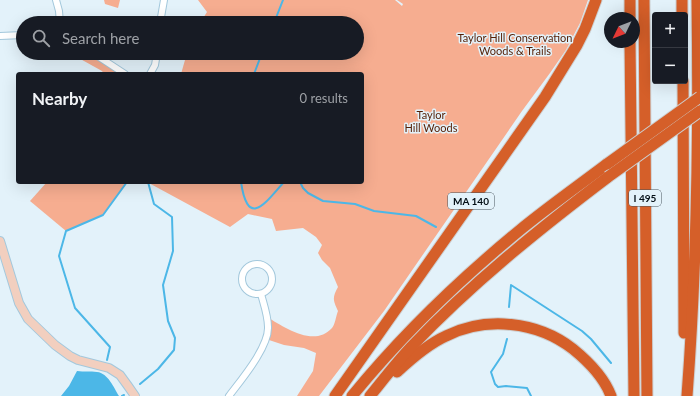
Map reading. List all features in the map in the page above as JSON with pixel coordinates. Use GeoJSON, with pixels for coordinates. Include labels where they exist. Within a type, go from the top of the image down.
{"type":"FeatureCollection","features":[{"type":"Feature","properties":{"kind":"highway","name":"MA 140"},"geometry":{"type":"LineString","coordinates":[[335,396],[549,90],[586,29],[596,0]]}},
{"type":"Feature","properties":{"kind":"highway"},"geometry":{"type":"LineString","coordinates":[[630,0],[630,12]]}},
{"type":"Feature","properties":{"kind":"highway","name":"I 495"},"geometry":{"type":"LineString","coordinates":[[644,0],[647,396]]}},
{"type":"Feature","properties":{"kind":"highway"},"geometry":{"type":"LineString","coordinates":[[682,0],[682,12]]}},
{"type":"Feature","properties":{"kind":"highway"},"geometry":{"type":"LineString","coordinates":[[686,396],[691,346],[698,143],[697,0]]}},
{"type":"Feature","properties":{"kind":"highway"},"geometry":{"type":"LineString","coordinates":[[630,48],[634,396]]}},
{"type":"Feature","properties":{"kind":"highway"},"geometry":{"type":"LineString","coordinates":[[683,84],[686,396]]}},
{"type":"Feature","properties":{"kind":"highway"},"geometry":{"type":"LineString","coordinates":[[352,396],[387,356],[458,284],[521,230],[607,164],[700,97]]}},
{"type":"Feature","properties":{"kind":"highway"},"geometry":{"type":"LineString","coordinates":[[371,396],[410,348],[458,300],[540,229],[700,111]]}},
{"type":"Feature","properties":{"kind":"highway"},"geometry":{"type":"LineString","coordinates":[[371,396],[429,345],[446,336],[470,327],[492,324],[515,324],[554,336],[585,359],[600,376],[611,396]]}},
{"type":"Feature","properties":{"kind":"street"},"geometry":{"type":"LineString","coordinates":[[56,0],[59,16]]}},
{"type":"Feature","properties":{"kind":"street"},"geometry":{"type":"LineString","coordinates":[[161,16],[164,0]]}},
{"type":"Feature","properties":{"kind":"street"},"geometry":{"type":"LineString","coordinates":[[0,36],[16,35]]}},
{"type":"Feature","properties":{"kind":"street"},"geometry":{"type":"LineString","coordinates":[[104,60],[122,72]]}},
{"type":"Feature","properties":{"kind":"street"},"geometry":{"type":"LineString","coordinates":[[151,72],[156,60]]}},
{"type":"Feature","properties":{"kind":"street"},"geometry":{"type":"LineString","coordinates":[[0,241],[19,303],[28,319],[70,356],[78,360],[108,368],[120,375],[134,396]]}},
{"type":"Feature","properties":{"kind":"street"},"geometry":{"type":"LineString","coordinates":[[251,265],[264,265],[272,274],[273,280],[271,286],[262,294],[252,293],[247,290],[244,285],[242,279],[243,273],[246,268],[251,265]]}},
{"type":"Feature","properties":{"kind":"street"},"geometry":{"type":"LineString","coordinates":[[230,396],[258,354],[266,339],[269,328],[262,294]]}},
{"type":"Feature","properties":{"kind":"green space"},"geometry":{"type":"Polygon","coordinates":[[[104,0],[120,0],[118,8],[105,4],[104,0]]]}},
{"type":"Feature","properties":{"kind":"green space","name":"Taylor Hill Woods"},"geometry":{"type":"Polygon","coordinates":[[[198,0],[395,0],[402,6],[403,4],[397,0],[588,0],[580,23],[566,50],[522,111],[384,311],[319,396],[297,396],[313,371],[316,353],[304,348],[284,345],[266,339],[267,317],[290,330],[308,336],[325,334],[333,327],[335,323],[338,311],[334,299],[338,287],[330,268],[322,260],[318,253],[322,245],[316,237],[303,228],[276,231],[272,219],[248,214],[230,227],[151,184],[364,184],[364,72],[182,72],[185,60],[364,60],[364,16],[204,16],[207,12],[198,0]]]}},
{"type":"Feature","properties":{"kind":"green space"},"geometry":{"type":"Polygon","coordinates":[[[82,60],[107,60],[127,72],[103,72],[82,60]]]}},
{"type":"Feature","properties":{"kind":"green space"},"geometry":{"type":"Polygon","coordinates":[[[45,184],[126,184],[103,215],[66,231],[30,201],[45,184]]]}},
{"type":"Feature","properties":{"kind":"water"},"geometry":{"type":"Polygon","coordinates":[[[77,371],[101,373],[110,381],[119,396],[61,396],[69,386],[77,371]]]}},
{"type":"Feature","properties":{"kind":"waterway"},"geometry":{"type":"LineString","coordinates":[[277,16],[283,0]]}},
{"type":"Feature","properties":{"kind":"waterway"},"geometry":{"type":"LineString","coordinates":[[255,72],[259,60]]}},
{"type":"Feature","properties":{"kind":"waterway"},"geometry":{"type":"LineString","coordinates":[[107,360],[110,347],[75,308],[59,256],[66,231],[103,215],[126,184]]}},
{"type":"Feature","properties":{"kind":"waterway"},"geometry":{"type":"LineString","coordinates":[[140,384],[158,369],[174,350],[175,338],[168,321],[163,285],[173,251],[172,217],[154,204],[149,184]]}},
{"type":"Feature","properties":{"kind":"waterway"},"geometry":{"type":"LineString","coordinates":[[241,184],[244,197],[248,205],[253,208],[258,208],[271,197],[282,184]]}},
{"type":"Feature","properties":{"kind":"waterway"},"geometry":{"type":"LineString","coordinates":[[301,184],[308,193],[323,201],[355,204],[374,211],[416,216],[436,227]]}},
{"type":"Feature","properties":{"kind":"waterway"},"geometry":{"type":"LineString","coordinates":[[509,307],[511,285],[582,331],[591,339],[611,363]]}},
{"type":"Feature","properties":{"kind":"waterway"},"geometry":{"type":"LineString","coordinates":[[507,339],[503,354],[491,372],[495,384],[498,387],[506,386],[527,388],[531,396]]}},
{"type":"Feature","properties":{"kind":"park label","name":"Taylor Hill Conservation Woods & Trails"},"geometry":{"type":"Point","coordinates":[515,44]}}]}
